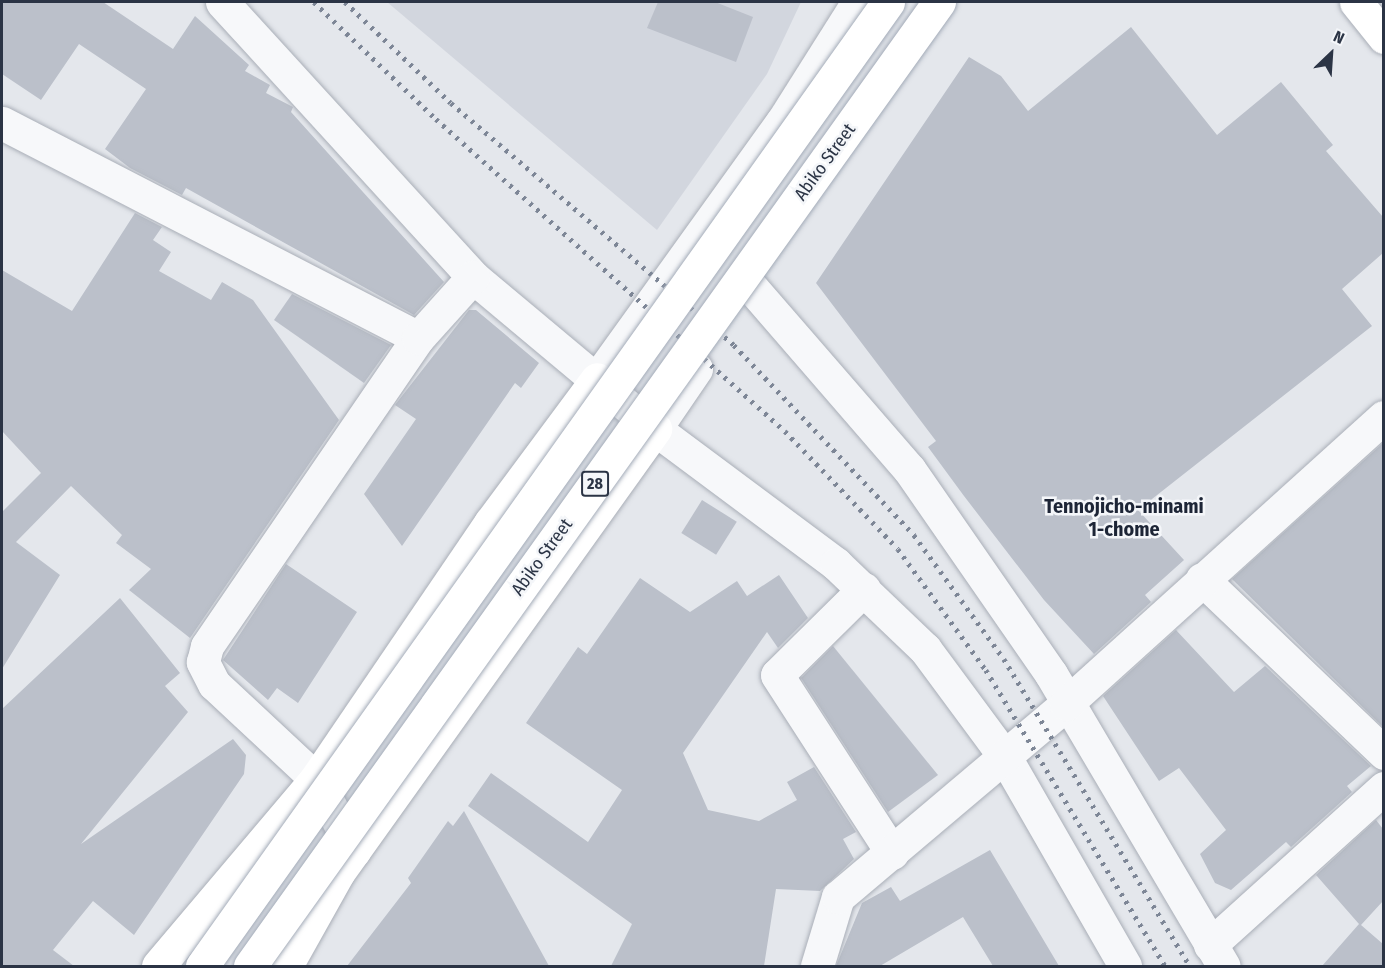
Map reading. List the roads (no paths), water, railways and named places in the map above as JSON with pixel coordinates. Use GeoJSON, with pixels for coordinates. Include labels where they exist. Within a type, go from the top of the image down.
{"type":"FeatureCollection","features":[{"type":"Feature","properties":{"kind":"main road","name":"28"},"geometry":{"type":"LineString","coordinates":[[202,966],[888,2]]}},
{"type":"Feature","properties":{"kind":"main road","name":"Abiko Street"},"geometry":{"type":"LineString","coordinates":[[250,966],[939,2]]}},
{"type":"Feature","properties":{"kind":"main road"},"geometry":{"type":"LineString","coordinates":[[1356,2],[1383,37]]}},
{"type":"Feature","properties":{"kind":"main road"},"geometry":{"type":"LineString","coordinates":[[158,966],[316,779],[490,523],[597,379]]}},
{"type":"Feature","properties":{"kind":"main road"},"geometry":{"type":"LineString","coordinates":[[286,966],[354,851],[655,429]]}},
{"type":"Feature","properties":{"kind":"street"},"geometry":{"type":"LineString","coordinates":[[222,2],[473,277],[655,429],[864,589],[926,649],[1005,757],[1125,966]]}},
{"type":"Feature","properties":{"kind":"street"},"geometry":{"type":"LineString","coordinates":[[655,429],[944,2]]}},
{"type":"Feature","properties":{"kind":"street"},"geometry":{"type":"LineString","coordinates":[[597,379],[856,8]]}},
{"type":"Feature","properties":{"kind":"street"},"geometry":{"type":"LineString","coordinates":[[3,126],[418,338]]}},
{"type":"Feature","properties":{"kind":"street"},"geometry":{"type":"LineString","coordinates":[[354,851],[316,779],[214,684],[203,662],[207,646],[418,338],[473,277]]}},
{"type":"Feature","properties":{"kind":"street"},"geometry":{"type":"LineString","coordinates":[[752,288],[909,469],[1066,704],[1217,956],[1383,788]]}},
{"type":"Feature","properties":{"kind":"street"},"geometry":{"type":"LineString","coordinates":[[817,966],[838,897],[1066,704],[1383,417]]}},
{"type":"Feature","properties":{"kind":"street"},"geometry":{"type":"LineString","coordinates":[[1202,579],[1383,753]]}},
{"type":"Feature","properties":{"kind":"street"},"geometry":{"type":"LineString","coordinates":[[864,589],[777,675],[891,853]]}},
{"type":"Feature","properties":{"kind":"railway"},"geometry":{"type":"LineString","coordinates":[[314,2],[436,119],[785,431],[898,549],[986,670],[1165,966]]}},
{"type":"Feature","properties":{"kind":"railway"},"geometry":{"type":"LineString","coordinates":[[345,2],[451,103],[734,345],[914,535],[1004,659],[1190,966]]}},
{"type":"Feature","properties":{"kind":"district","name":"Tennojicho-minami 1-chome"},"geometry":{"type":"Point","coordinates":[1124,518]}}]}
